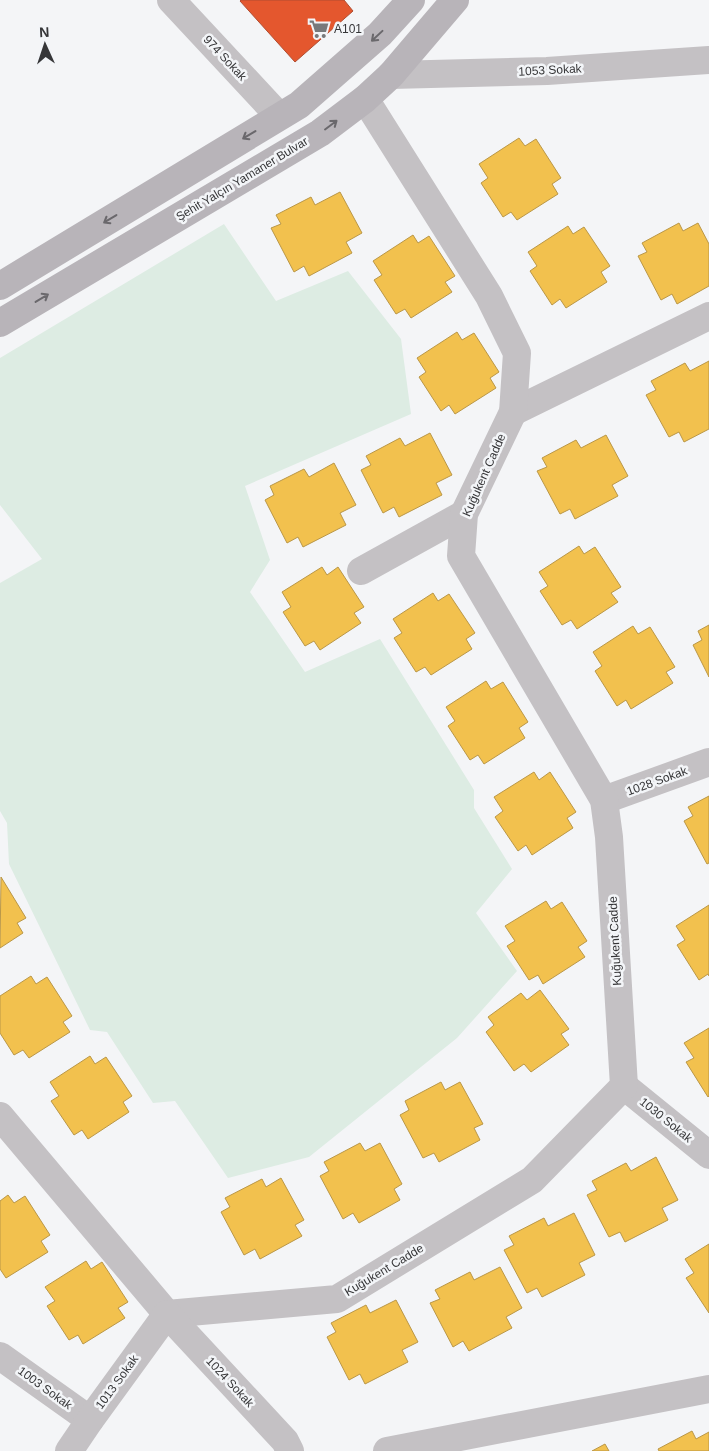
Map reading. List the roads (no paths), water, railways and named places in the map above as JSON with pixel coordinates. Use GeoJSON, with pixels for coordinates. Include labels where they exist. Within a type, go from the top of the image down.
{"type":"FeatureCollection","features":[{"type":"Feature","properties":{"kind":"highway"},"geometry":{"type":"LineString","coordinates":[[0,286],[299,105],[380,34],[410,0]]}},
{"type":"Feature","properties":{"kind":"highway","name":"Şehit Yalçın Yamaner Bulvar"},"geometry":{"type":"LineString","coordinates":[[0,323],[320,133],[365,99],[391,75],[455,0]]}},
{"type":"Feature","properties":{"kind":"street","name":"974 Sokak"},"geometry":{"type":"LineString","coordinates":[[172,0],[279,116]]}},
{"type":"Feature","properties":{"kind":"street","name":"1053 Sokak"},"geometry":{"type":"LineString","coordinates":[[391,75],[547,70],[709,60]]}},
{"type":"Feature","properties":{"kind":"street","name":"Kuğukent Cadde"},"geometry":{"type":"LineString","coordinates":[[167,1314],[336,1299],[532,1180],[624,1086],[609,837],[604,800],[461,556],[464,514],[513,412],[517,353],[489,296],[365,99]]}},
{"type":"Feature","properties":{"kind":"street"},"geometry":{"type":"LineString","coordinates":[[513,412],[709,316]]}},
{"type":"Feature","properties":{"kind":"street"},"geometry":{"type":"LineString","coordinates":[[361,571],[464,514]]}},
{"type":"Feature","properties":{"kind":"street","name":"1028 Sokak"},"geometry":{"type":"LineString","coordinates":[[604,800],[709,762]]}},
{"type":"Feature","properties":{"kind":"street","name":"1030 Sokak"},"geometry":{"type":"LineString","coordinates":[[624,1086],[709,1155]]}},
{"type":"Feature","properties":{"kind":"street"},"geometry":{"type":"LineString","coordinates":[[0,1116],[167,1314]]}},
{"type":"Feature","properties":{"kind":"street","name":"1013 Sokak"},"geometry":{"type":"LineString","coordinates":[[69,1451],[167,1314]]}},
{"type":"Feature","properties":{"kind":"street","name":"1024 Sokak"},"geometry":{"type":"LineString","coordinates":[[167,1314],[285,1442],[290,1451]]}},
{"type":"Feature","properties":{"kind":"street","name":"1003 Sokak"},"geometry":{"type":"LineString","coordinates":[[0,1356],[90,1420]]}},
{"type":"Feature","properties":{"kind":"street"},"geometry":{"type":"LineString","coordinates":[[387,1451],[709,1389]]}},
{"type":"Feature","properties":{"kind":"place","name":"A101"},"geometry":{"type":"Point","coordinates":[319,29]}}]}
